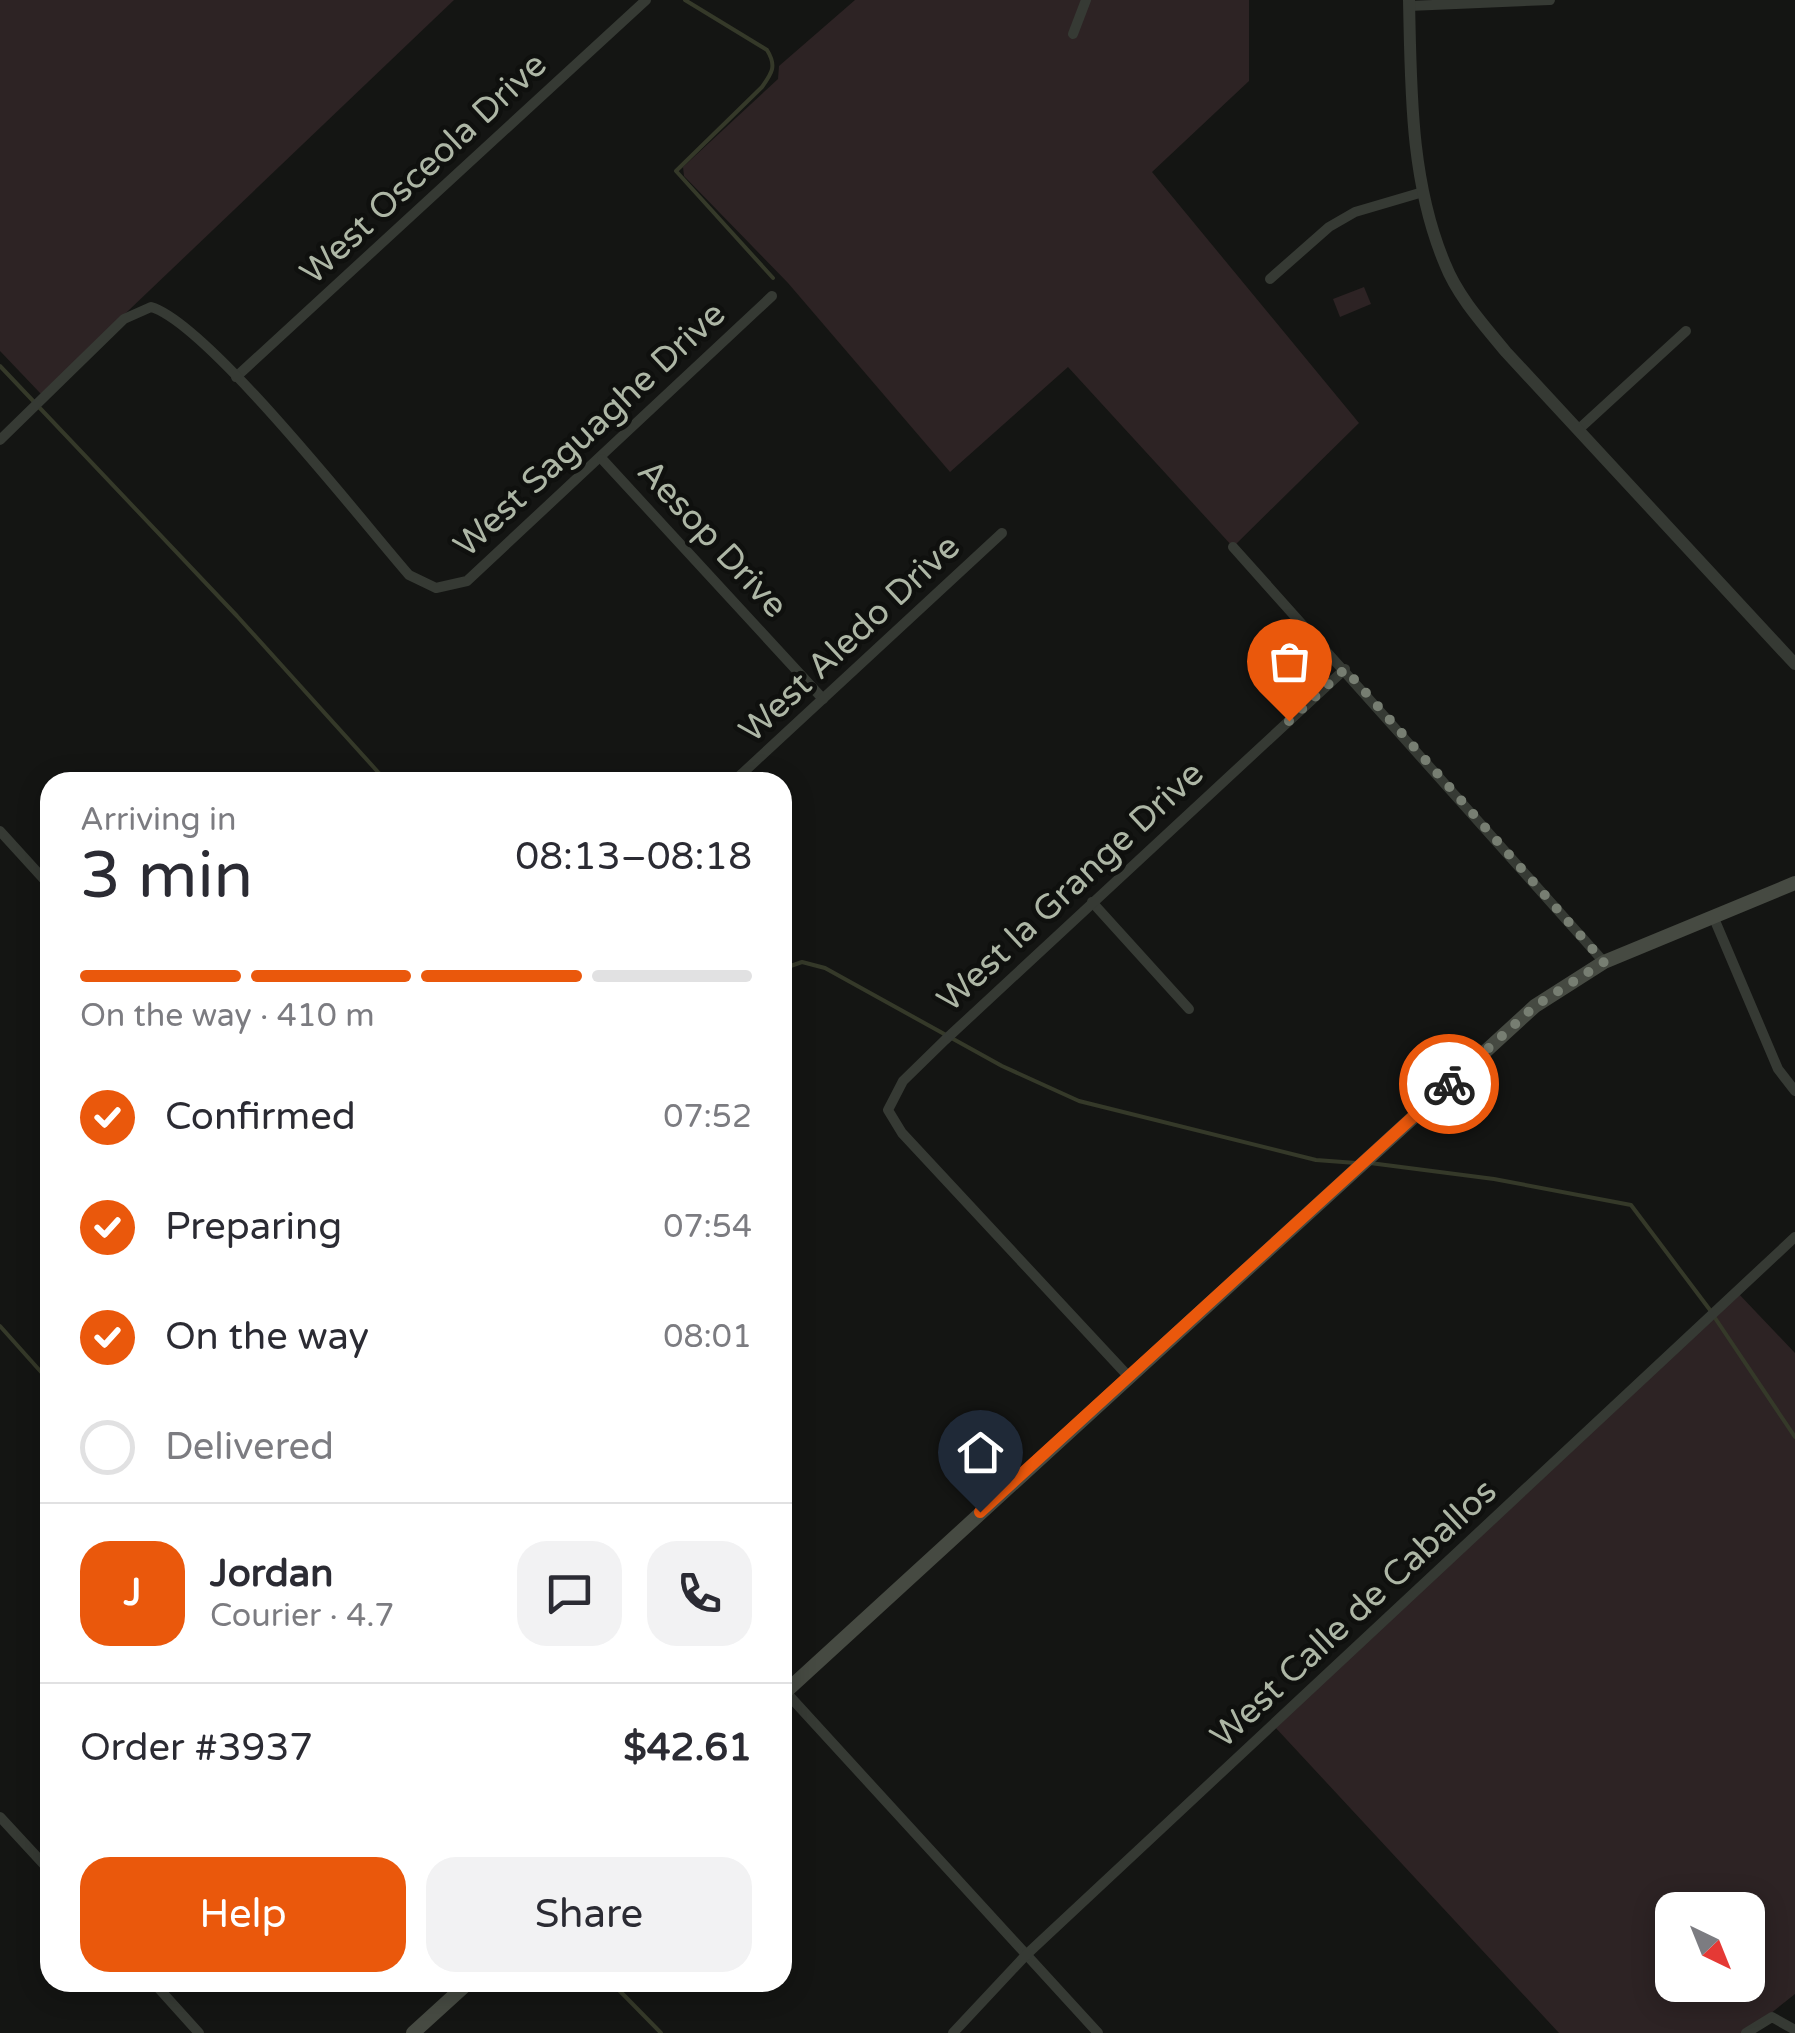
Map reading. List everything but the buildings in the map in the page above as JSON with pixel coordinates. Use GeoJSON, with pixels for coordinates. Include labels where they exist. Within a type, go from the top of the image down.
{"type":"FeatureCollection","features":[{"type":"Feature","properties":{"kind":"main road"},"geometry":{"type":"LineString","coordinates":[[792,1685],[1516,1022],[1604,962],[1795,883]]}},
{"type":"Feature","properties":{"kind":"main road"},"geometry":{"type":"LineString","coordinates":[[414,2033],[458,1992]]}},
{"type":"Feature","properties":{"kind":"street","name":"West Osceola Drive"},"geometry":{"type":"LineString","coordinates":[[236,377],[646,0]]}},
{"type":"Feature","properties":{"kind":"street"},"geometry":{"type":"LineString","coordinates":[[1073,34],[1086,0]]}},
{"type":"Feature","properties":{"kind":"street"},"geometry":{"type":"LineString","coordinates":[[1550,0],[1409,3],[1416,163],[1445,266],[1472,310],[1795,664]]}},
{"type":"Feature","properties":{"kind":"street"},"geometry":{"type":"LineString","coordinates":[[1270,279],[1329,227],[1355,212],[1424,192]]}},
{"type":"Feature","properties":{"kind":"street","name":"West Saguaghe Drive"},"geometry":{"type":"LineString","coordinates":[[236,377],[408,575],[436,588],[467,581],[602,459],[772,296]]}},
{"type":"Feature","properties":{"kind":"street"},"geometry":{"type":"LineString","coordinates":[[0,440],[124,319],[151,306],[170,312],[236,377]]}},
{"type":"Feature","properties":{"kind":"street"},"geometry":{"type":"LineString","coordinates":[[1579,428],[1686,332]]}},
{"type":"Feature","properties":{"kind":"street","name":"Aesop Drive"},"geometry":{"type":"LineString","coordinates":[[602,459],[823,699]]}},
{"type":"Feature","properties":{"kind":"street","name":"West Aledo Drive"},"geometry":{"type":"LineString","coordinates":[[745,772],[1002,534]]}},
{"type":"Feature","properties":{"kind":"street"},"geometry":{"type":"LineString","coordinates":[[1233,547],[1604,962]]}},
{"type":"Feature","properties":{"kind":"street","name":"West la Grange Drive"},"geometry":{"type":"LineString","coordinates":[[1129,1377],[902,1133],[888,1110],[902,1081],[1345,669]]}},
{"type":"Feature","properties":{"kind":"street"},"geometry":{"type":"LineString","coordinates":[[0,831],[40,875]]}},
{"type":"Feature","properties":{"kind":"street"},"geometry":{"type":"LineString","coordinates":[[1092,902],[1188,1009]]}},
{"type":"Feature","properties":{"kind":"street"},"geometry":{"type":"LineString","coordinates":[[1714,916],[1778,1069],[1795,1091]]}},
{"type":"Feature","properties":{"kind":"street","name":"West Calle de Caballos"},"geometry":{"type":"LineString","coordinates":[[953,2033],[1026,1955],[1795,1238]]}},
{"type":"Feature","properties":{"kind":"street"},"geometry":{"type":"LineString","coordinates":[[792,1701],[1098,2033]]}},
{"type":"Feature","properties":{"kind":"street"},"geometry":{"type":"LineString","coordinates":[[0,1817],[40,1860]]}},
{"type":"Feature","properties":{"kind":"street"},"geometry":{"type":"LineString","coordinates":[[162,1992],[199,2033]]}},
{"type":"Feature","properties":{"kind":"street"},"geometry":{"type":"LineString","coordinates":[[1746,2033],[1772,2017],[1795,2030]]}},
{"type":"Feature","properties":{"kind":"shaded area"},"geometry":{"type":"Polygon","coordinates":[[[0,0],[454,0],[41,394],[0,351],[0,0]]]}},
{"type":"Feature","properties":{"kind":"shaded area"},"geometry":{"type":"Polygon","coordinates":[[[855,0],[1249,0],[1249,81],[1152,172],[1359,423],[1233,547],[1068,367],[950,472],[788,283],[684,176],[683,167],[778,79],[779,66],[855,0]]]}},
{"type":"Feature","properties":{"kind":"shaded area"},"geometry":{"type":"Polygon","coordinates":[[[1364,287],[1371,304],[1340,317],[1333,299],[1364,287]]]}},
{"type":"Feature","properties":{"kind":"shaded area"},"geometry":{"type":"Polygon","coordinates":[[[1737,1292],[1795,1353],[1795,1994],[1746,2033],[1559,2033],[1274,1726],[1737,1292]]]}},
{"type":"Feature","properties":{"kind":"waterway"},"geometry":{"type":"LineString","coordinates":[[685,0],[767,50],[772,61],[771,73],[762,87],[676,171],[773,278]]}},
{"type":"Feature","properties":{"kind":"waterway"},"geometry":{"type":"LineString","coordinates":[[0,366],[237,616],[378,772]]}},
{"type":"Feature","properties":{"kind":"waterway"},"geometry":{"type":"LineString","coordinates":[[792,966],[802,962],[825,968],[1002,1066],[1079,1101],[1316,1160],[1356,1163]]}},
{"type":"Feature","properties":{"kind":"waterway"},"geometry":{"type":"LineString","coordinates":[[1370,1163],[1494,1179],[1631,1205],[1710,1310]]}},
{"type":"Feature","properties":{"kind":"waterway"},"geometry":{"type":"LineString","coordinates":[[1715,1318],[1795,1437]]}},
{"type":"Feature","properties":{"kind":"waterway"},"geometry":{"type":"LineString","coordinates":[[0,1326],[40,1371]]}},
{"type":"Feature","properties":{"kind":"waterway"},"geometry":{"type":"LineString","coordinates":[[621,1992],[661,2033]]}},
{"type":"Feature","properties":{"kind":"way so far"},"geometry":{"type":"LineString","coordinates":[[1289,721],[1345,669],[1604,962],[1535,1006],[1449,1084]]}},
{"type":"Feature","properties":{"kind":"route"},"geometry":{"type":"LineString","coordinates":[[980,1512],[1449,1084]]}}]}
